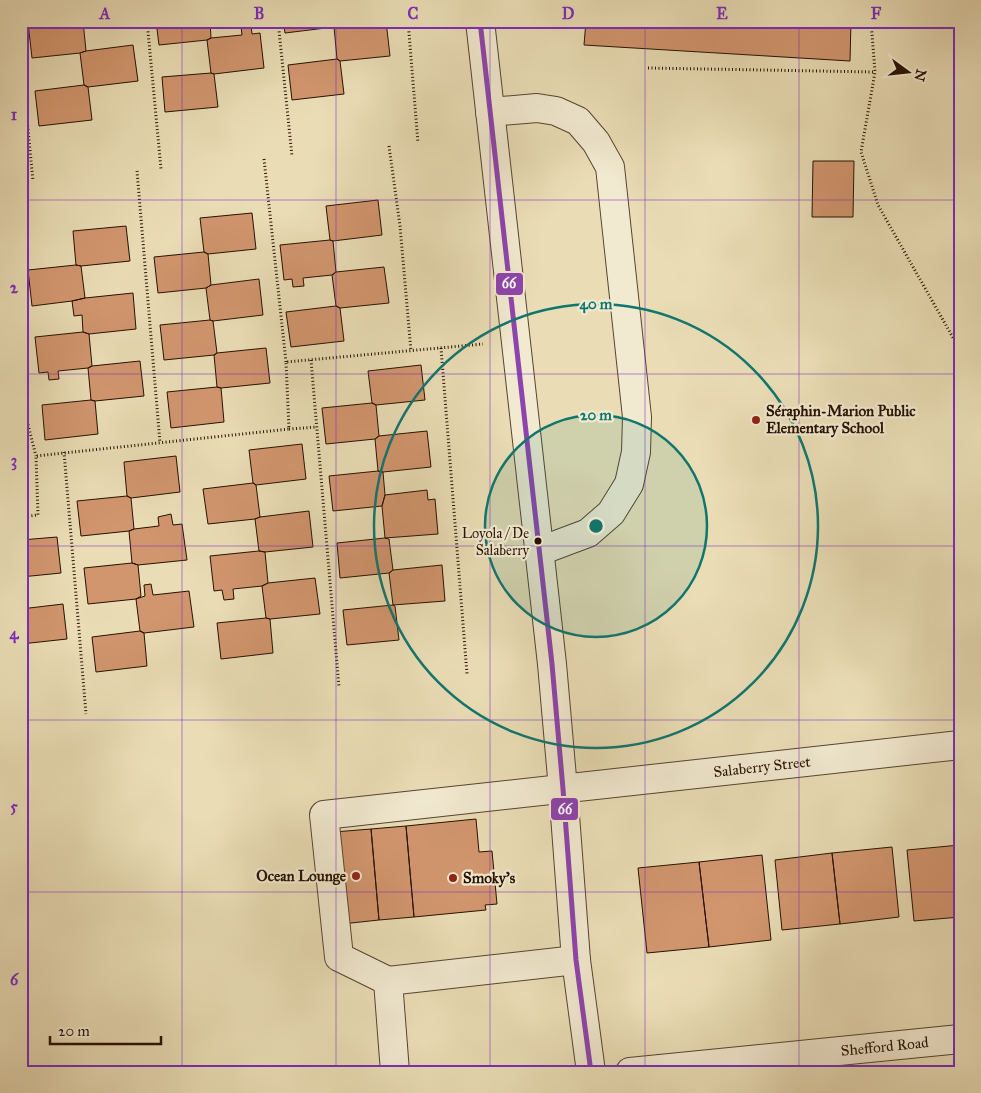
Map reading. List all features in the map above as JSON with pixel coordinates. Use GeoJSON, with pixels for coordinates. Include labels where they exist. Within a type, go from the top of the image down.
{"type":"FeatureCollection","features":[{"type":"Feature","properties":{"kind":"street"},"geometry":{"type":"LineString","coordinates":[[480,21],[552,664],[564,789],[576,960],[591,1072]]}},
{"type":"Feature","properties":{"kind":"street"},"geometry":{"type":"LineString","coordinates":[[490,112],[537,108],[556,111],[578,121],[596,142],[610,167],[637,417],[636,452],[629,484],[611,513],[588,533],[540,551]]}},
{"type":"Feature","properties":{"kind":"street","name":"Salaberry Street"},"geometry":{"type":"LineString","coordinates":[[388,981],[339,957],[324,815],[960,745]]}},
{"type":"Feature","properties":{"kind":"street"},"geometry":{"type":"LineString","coordinates":[[395,1072],[388,981],[576,960]]}},
{"type":"Feature","properties":{"kind":"street","name":"Shefford Road"},"geometry":{"type":"LineString","coordinates":[[630,1072],[692,1069],[960,1039]]}},
{"type":"Feature","properties":{"kind":"path"},"geometry":{"type":"LineString","coordinates":[[148,21],[161,169]]}},
{"type":"Feature","properties":{"kind":"path"},"geometry":{"type":"LineString","coordinates":[[278,21],[292,156]]}},
{"type":"Feature","properties":{"kind":"path"},"geometry":{"type":"LineString","coordinates":[[408,21],[418,143]]}},
{"type":"Feature","properties":{"kind":"path"},"geometry":{"type":"LineString","coordinates":[[870,21],[875,72],[861,152],[878,205],[960,350]]}},
{"type":"Feature","properties":{"kind":"path"},"geometry":{"type":"LineString","coordinates":[[21,56],[33,181]]}},
{"type":"Feature","properties":{"kind":"path"},"geometry":{"type":"LineString","coordinates":[[648,68],[875,72]]}},
{"type":"Feature","properties":{"kind":"path"},"geometry":{"type":"LineString","coordinates":[[389,146],[400,226],[411,351]]}},
{"type":"Feature","properties":{"kind":"path"},"geometry":{"type":"LineString","coordinates":[[264,158],[286,362],[289,429]]}},
{"type":"Feature","properties":{"kind":"path"},"geometry":{"type":"LineString","coordinates":[[137,171],[160,442]]}},
{"type":"Feature","properties":{"kind":"path"},"geometry":{"type":"LineString","coordinates":[[286,362],[516,340]]}},
{"type":"Feature","properties":{"kind":"path"},"geometry":{"type":"LineString","coordinates":[[441,348],[467,674]]}},
{"type":"Feature","properties":{"kind":"path"},"geometry":{"type":"LineString","coordinates":[[310,360],[339,687]]}},
{"type":"Feature","properties":{"kind":"path"},"geometry":{"type":"LineString","coordinates":[[21,382],[22,401],[36,456],[38,515],[21,517]]}},
{"type":"Feature","properties":{"kind":"path"},"geometry":{"type":"LineString","coordinates":[[36,456],[316,427]]}},
{"type":"Feature","properties":{"kind":"path"},"geometry":{"type":"LineString","coordinates":[[64,452],[86,714]]}},
{"type":"Feature","properties":{"kind":"building"},"geometry":{"type":"Polygon","coordinates":[[[83,21],[86,51],[32,58],[28,23],[83,21]]]}},
{"type":"Feature","properties":{"kind":"building"},"geometry":{"type":"Polygon","coordinates":[[[156,21],[210,21],[211,38],[159,45],[156,21]]]}},
{"type":"Feature","properties":{"kind":"building"},"geometry":{"type":"Polygon","coordinates":[[[283,21],[337,21],[338,25],[285,33],[283,21]]]}},
{"type":"Feature","properties":{"kind":"building"},"geometry":{"type":"Polygon","coordinates":[[[372,21],[386,21],[390,56],[340,61],[337,59],[334,27],[372,21]]]}},
{"type":"Feature","properties":{"kind":"building"},"geometry":{"type":"Polygon","coordinates":[[[586,21],[851,21],[850,61],[584,45],[586,21]]]}},
{"type":"Feature","properties":{"kind":"building"},"geometry":{"type":"Polygon","coordinates":[[[251,25],[252,34],[260,33],[264,68],[211,73],[207,40],[242,35],[241,26],[251,25]]]}},
{"type":"Feature","properties":{"kind":"building"},"geometry":{"type":"Polygon","coordinates":[[[133,45],[138,81],[88,87],[84,85],[80,53],[133,45]]]}},
{"type":"Feature","properties":{"kind":"building"},"geometry":{"type":"Polygon","coordinates":[[[337,59],[340,61],[344,94],[292,100],[288,65],[337,59]]]}},
{"type":"Feature","properties":{"kind":"building"},"geometry":{"type":"Polygon","coordinates":[[[214,74],[218,107],[165,112],[162,77],[214,74]]]}},
{"type":"Feature","properties":{"kind":"building"},"geometry":{"type":"Polygon","coordinates":[[[84,85],[88,87],[92,120],[39,126],[35,91],[84,85]]]}},
{"type":"Feature","properties":{"kind":"building"},"geometry":{"type":"Polygon","coordinates":[[[813,161],[854,161],[853,217],[812,217],[813,161]]]}},
{"type":"Feature","properties":{"kind":"building"},"geometry":{"type":"Polygon","coordinates":[[[378,200],[382,235],[330,240],[326,206],[378,200]]]}},
{"type":"Feature","properties":{"kind":"building"},"geometry":{"type":"Polygon","coordinates":[[[252,213],[256,249],[208,254],[204,252],[200,218],[252,213]]]}},
{"type":"Feature","properties":{"kind":"building"},"geometry":{"type":"Polygon","coordinates":[[[126,226],[130,261],[76,265],[73,231],[126,226]]]}},
{"type":"Feature","properties":{"kind":"building"},"geometry":{"type":"Polygon","coordinates":[[[333,241],[336,272],[332,275],[303,278],[304,286],[293,287],[292,279],[284,280],[280,245],[333,241]]]}},
{"type":"Feature","properties":{"kind":"building"},"geometry":{"type":"Polygon","coordinates":[[[204,252],[208,254],[211,285],[206,288],[158,293],[154,257],[204,252]]]}},
{"type":"Feature","properties":{"kind":"building"},"geometry":{"type":"Polygon","coordinates":[[[81,266],[85,298],[32,306],[28,270],[81,266]]]}},
{"type":"Feature","properties":{"kind":"building"},"geometry":{"type":"Polygon","coordinates":[[[384,267],[389,303],[340,308],[336,306],[332,275],[336,272],[384,267]]]}},
{"type":"Feature","properties":{"kind":"building"},"geometry":{"type":"Polygon","coordinates":[[[259,279],[263,315],[210,320],[206,288],[211,285],[259,279]]]}},
{"type":"Feature","properties":{"kind":"building"},"geometry":{"type":"Polygon","coordinates":[[[133,293],[136,329],[89,334],[83,332],[82,315],[74,316],[72,301],[133,293]]]}},
{"type":"Feature","properties":{"kind":"building"},"geometry":{"type":"Polygon","coordinates":[[[336,306],[340,308],[344,341],[291,347],[286,312],[336,306]]]}},
{"type":"Feature","properties":{"kind":"building"},"geometry":{"type":"Polygon","coordinates":[[[213,321],[217,353],[214,355],[164,360],[160,325],[213,321]]]}},
{"type":"Feature","properties":{"kind":"building"},"geometry":{"type":"Polygon","coordinates":[[[83,332],[89,334],[92,366],[58,371],[59,379],[49,380],[48,372],[39,373],[35,337],[83,332]]]}},
{"type":"Feature","properties":{"kind":"building"},"geometry":{"type":"Polygon","coordinates":[[[266,348],[270,383],[217,387],[214,355],[217,353],[266,348]]]}},
{"type":"Feature","properties":{"kind":"building"},"geometry":{"type":"Polygon","coordinates":[[[140,361],[144,396],[91,400],[88,368],[140,361]]]}},
{"type":"Feature","properties":{"kind":"building"},"geometry":{"type":"Polygon","coordinates":[[[421,365],[425,400],[376,405],[372,403],[368,371],[421,365]]]}},
{"type":"Feature","properties":{"kind":"building"},"geometry":{"type":"Polygon","coordinates":[[[221,388],[224,422],[171,428],[167,392],[221,388]]]}},
{"type":"Feature","properties":{"kind":"building"},"geometry":{"type":"Polygon","coordinates":[[[95,401],[98,434],[45,440],[42,405],[95,401]]]}},
{"type":"Feature","properties":{"kind":"building"},"geometry":{"type":"Polygon","coordinates":[[[372,403],[376,405],[379,436],[375,439],[326,444],[322,408],[372,403]]]}},
{"type":"Feature","properties":{"kind":"building"},"geometry":{"type":"Polygon","coordinates":[[[427,431],[431,467],[378,471],[375,439],[379,436],[427,431]]]}},
{"type":"Feature","properties":{"kind":"building"},"geometry":{"type":"Polygon","coordinates":[[[302,444],[306,479],[256,485],[253,483],[249,450],[302,444]]]}},
{"type":"Feature","properties":{"kind":"building"},"geometry":{"type":"Polygon","coordinates":[[[176,456],[180,492],[131,498],[127,496],[124,462],[176,456]]]}},
{"type":"Feature","properties":{"kind":"building"},"geometry":{"type":"Polygon","coordinates":[[[383,472],[385,495],[382,506],[333,511],[329,476],[383,472]]]}},
{"type":"Feature","properties":{"kind":"building"},"geometry":{"type":"Polygon","coordinates":[[[253,483],[256,485],[260,517],[208,524],[203,489],[253,483]]]}},
{"type":"Feature","properties":{"kind":"building"},"geometry":{"type":"Polygon","coordinates":[[[427,490],[428,500],[435,499],[438,534],[385,538],[382,506],[385,495],[427,490]]]}},
{"type":"Feature","properties":{"kind":"building"},"geometry":{"type":"Polygon","coordinates":[[[127,496],[131,498],[134,529],[81,536],[77,501],[127,496]]]}},
{"type":"Feature","properties":{"kind":"building"},"geometry":{"type":"Polygon","coordinates":[[[309,511],[313,547],[259,551],[255,519],[309,511]]]}},
{"type":"Feature","properties":{"kind":"building"},"geometry":{"type":"Polygon","coordinates":[[[171,514],[173,525],[182,524],[187,560],[138,565],[132,563],[129,531],[159,526],[158,517],[171,514]]]}},
{"type":"Feature","properties":{"kind":"building"},"geometry":{"type":"Polygon","coordinates":[[[57,537],[61,573],[21,577],[21,540],[57,537]]]}},
{"type":"Feature","properties":{"kind":"building"},"geometry":{"type":"Polygon","coordinates":[[[389,539],[393,570],[389,573],[340,578],[337,543],[389,539]]]}},
{"type":"Feature","properties":{"kind":"building"},"geometry":{"type":"Polygon","coordinates":[[[265,552],[268,583],[262,586],[233,589],[234,599],[224,600],[222,590],[214,591],[210,556],[265,552]]]}},
{"type":"Feature","properties":{"kind":"building"},"geometry":{"type":"Polygon","coordinates":[[[132,563],[138,565],[141,596],[136,599],[88,604],[84,568],[132,563]]]}},
{"type":"Feature","properties":{"kind":"building"},"geometry":{"type":"Polygon","coordinates":[[[442,565],[445,601],[393,605],[389,573],[393,570],[442,565]]]}},
{"type":"Feature","properties":{"kind":"building"},"geometry":{"type":"Polygon","coordinates":[[[315,578],[320,614],[266,618],[262,586],[268,583],[315,578]]]}},
{"type":"Feature","properties":{"kind":"building"},"geometry":{"type":"Polygon","coordinates":[[[151,584],[153,595],[189,591],[194,627],[144,633],[140,631],[136,599],[145,596],[144,585],[151,584]]]}},
{"type":"Feature","properties":{"kind":"building"},"geometry":{"type":"Polygon","coordinates":[[[63,604],[67,639],[21,644],[21,609],[63,604]]]}},
{"type":"Feature","properties":{"kind":"building"},"geometry":{"type":"Polygon","coordinates":[[[395,606],[399,640],[347,645],[343,610],[395,606]]]}},
{"type":"Feature","properties":{"kind":"building"},"geometry":{"type":"Polygon","coordinates":[[[270,619],[273,653],[221,659],[217,623],[270,619]]]}},
{"type":"Feature","properties":{"kind":"building"},"geometry":{"type":"Polygon","coordinates":[[[140,631],[144,633],[147,666],[96,672],[92,637],[140,631]]]}},
{"type":"Feature","properties":{"kind":"building","name":"Smoky's"},"geometry":{"type":"Polygon","coordinates":[[[476,819],[479,852],[492,851],[497,904],[485,905],[486,910],[414,917],[406,826],[476,819]]]}},
{"type":"Feature","properties":{"kind":"building"},"geometry":{"type":"Polygon","coordinates":[[[406,826],[414,917],[379,920],[371,829],[406,826]]]}},
{"type":"Feature","properties":{"kind":"building","name":"Ocean Lounge"},"geometry":{"type":"Polygon","coordinates":[[[371,829],[379,920],[342,924],[334,832],[371,829]]]}},
{"type":"Feature","properties":{"kind":"building"},"geometry":{"type":"Polygon","coordinates":[[[960,845],[960,917],[914,921],[907,850],[960,845]]]}},
{"type":"Feature","properties":{"kind":"building"},"geometry":{"type":"Polygon","coordinates":[[[892,847],[899,917],[840,924],[832,853],[892,847]]]}},
{"type":"Feature","properties":{"kind":"building"},"geometry":{"type":"Polygon","coordinates":[[[832,853],[840,924],[782,930],[775,860],[832,853]]]}},
{"type":"Feature","properties":{"kind":"building"},"geometry":{"type":"Polygon","coordinates":[[[762,855],[771,940],[709,947],[699,862],[762,855]]]}},
{"type":"Feature","properties":{"kind":"building"},"geometry":{"type":"Polygon","coordinates":[[[699,862],[709,947],[647,953],[638,868],[699,862]]]}},
{"type":"Feature","properties":{"kind":"transit line","name":"66"},"geometry":{"type":"LineString","coordinates":[[480,21],[552,664],[576,960],[591,1072]]}},
{"type":"Feature","properties":{"kind":"place","name":"Séraphin-Marion Public Elementary School"},"geometry":{"type":"Point","coordinates":[756,420]}},
{"type":"Feature","properties":{"kind":"place","name":"Loyola / De Salaberry"},"geometry":{"type":"Point","coordinates":[538,541]}},
{"type":"Feature","properties":{"kind":"place","name":"Ocean Lounge"},"geometry":{"type":"Point","coordinates":[356,876]}},
{"type":"Feature","properties":{"kind":"place","name":"Smoky's"},"geometry":{"type":"Point","coordinates":[453,878]}}]}
